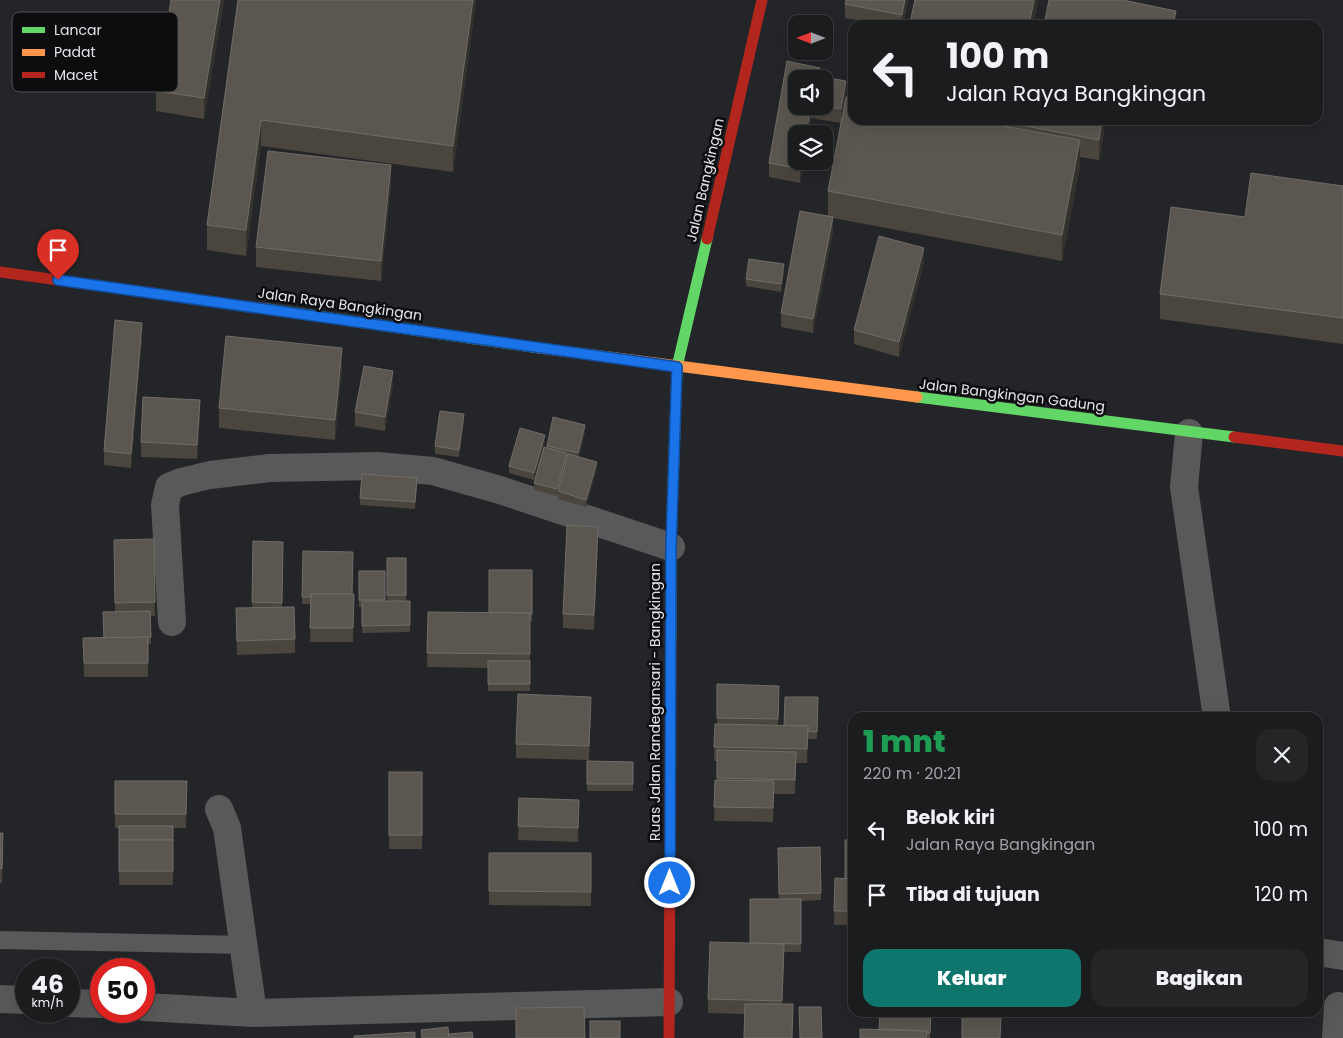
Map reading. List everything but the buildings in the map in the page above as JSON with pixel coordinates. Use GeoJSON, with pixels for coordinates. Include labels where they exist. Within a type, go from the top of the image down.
{"type":"FeatureCollection","features":[{"type":"Feature","properties":{"kind":"street","name":"Jalan Bangkingan"},"geometry":{"type":"LineString","coordinates":[[677,367],[762,0]]}},
{"type":"Feature","properties":{"kind":"street","name":"Jalan Raya Bangkingan"},"geometry":{"type":"LineString","coordinates":[[0,272],[677,367]]}},
{"type":"Feature","properties":{"kind":"street","name":"Jalan Bangkingan Gadung"},"geometry":{"type":"LineString","coordinates":[[677,367],[1343,451]]}},
{"type":"Feature","properties":{"kind":"street","name":"Ruas Jalan Randegansari - Bangkingan"},"geometry":{"type":"LineString","coordinates":[[669,1038],[671,546],[677,367]]}},
{"type":"Feature","properties":{"kind":"street"},"geometry":{"type":"LineString","coordinates":[[1189,433],[1184,488],[1216,712]]}},
{"type":"Feature","properties":{"kind":"street"},"geometry":{"type":"LineString","coordinates":[[172,622],[165,505],[169,488],[181,482],[210,475],[270,468],[378,466],[433,470],[671,546]]}},
{"type":"Feature","properties":{"kind":"street"},"geometry":{"type":"LineString","coordinates":[[219,809],[227,828],[254,1013]]}},
{"type":"Feature","properties":{"kind":"street"},"geometry":{"type":"LineString","coordinates":[[1323,953],[1343,956]]}},
{"type":"Feature","properties":{"kind":"street"},"geometry":{"type":"LineString","coordinates":[[0,999],[15,1000]]}},
{"type":"Feature","properties":{"kind":"street"},"geometry":{"type":"LineString","coordinates":[[155,1008],[254,1013],[669,1002]]}},
{"type":"Feature","properties":{"kind":"street"},"geometry":{"type":"LineString","coordinates":[[1333,1005],[1336,1038]]}},
{"type":"Feature","properties":{"kind":"lane"},"geometry":{"type":"LineString","coordinates":[[0,940],[244,944]]}},
{"type":"Feature","properties":{"kind":"traffic: fast"},"geometry":{"type":"LineString","coordinates":[[671,638],[671,547],[677,367],[707,239]]}},
{"type":"Feature","properties":{"kind":"traffic: fast"},"geometry":{"type":"LineString","coordinates":[[267,309],[539,348]]}},
{"type":"Feature","properties":{"kind":"traffic: fast"},"geometry":{"type":"LineString","coordinates":[[917,397],[1234,437]]}},
{"type":"Feature","properties":{"kind":"traffic: slow"},"geometry":{"type":"LineString","coordinates":[[539,348],[917,397]]}},
{"type":"Feature","properties":{"kind":"traffic: jam"},"geometry":{"type":"LineString","coordinates":[[707,239],[762,0]]}},
{"type":"Feature","properties":{"kind":"traffic: jam"},"geometry":{"type":"LineString","coordinates":[[0,272],[267,309]]}},
{"type":"Feature","properties":{"kind":"traffic: jam"},"geometry":{"type":"LineString","coordinates":[[1234,437],[1343,451]]}},
{"type":"Feature","properties":{"kind":"traffic: jam"},"geometry":{"type":"LineString","coordinates":[[669,1038],[671,638]]}},
{"type":"Feature","properties":{"kind":"route"},"geometry":{"type":"LineString","coordinates":[[58,280],[677,367],[671,546],[670,883]]}}]}
